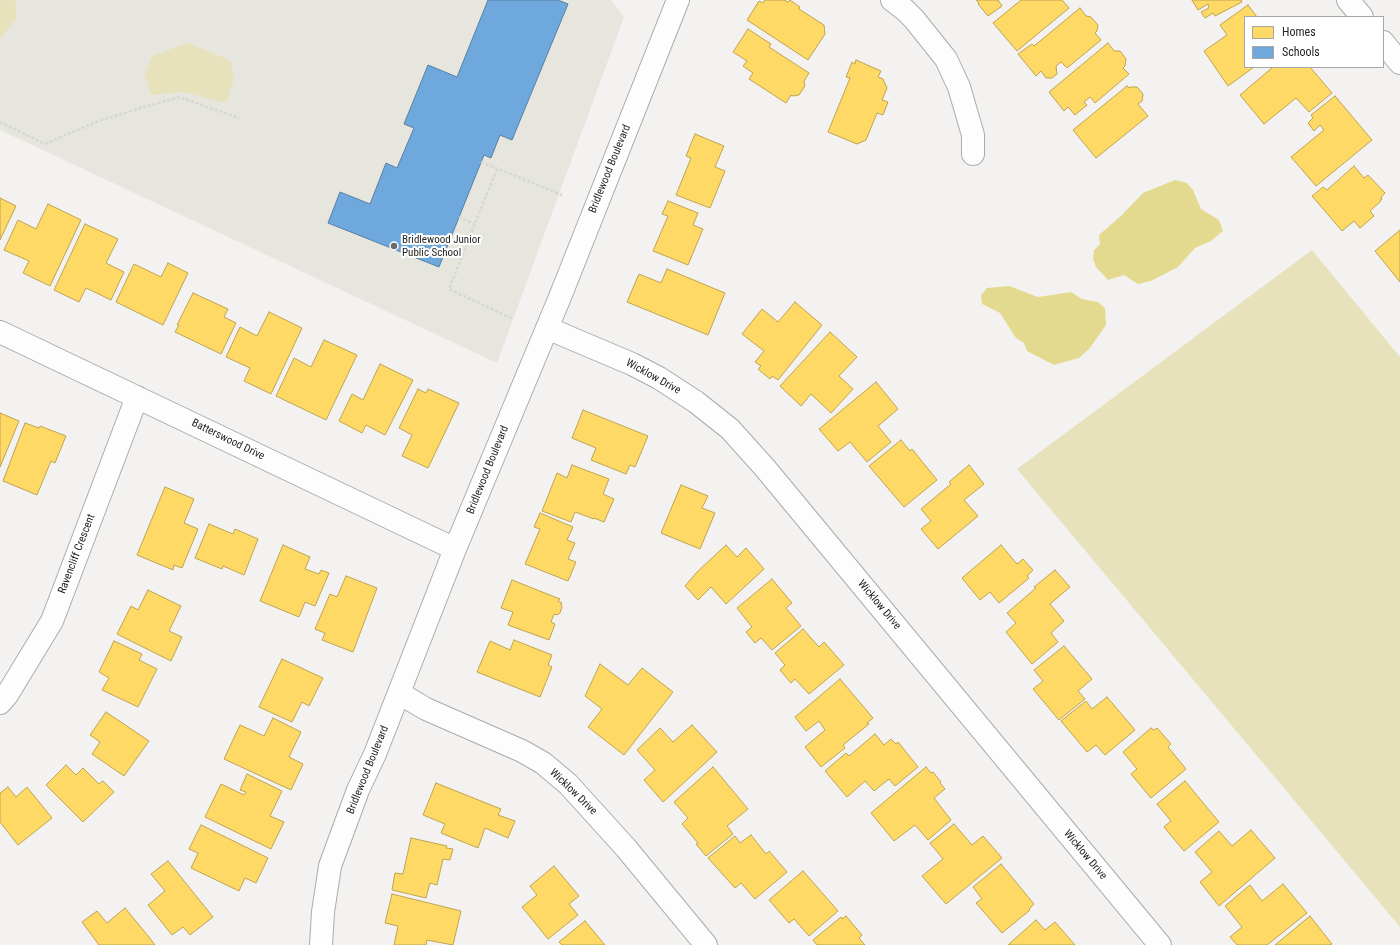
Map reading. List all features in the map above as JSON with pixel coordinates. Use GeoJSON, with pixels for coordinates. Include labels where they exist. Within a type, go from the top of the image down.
{"type":"FeatureCollection","features":[{"type":"Feature","properties":{"kind":"street","name":"Bridlewood Boulevard"},"geometry":{"type":"LineString","coordinates":[[321,945],[323,912],[330,866],[358,790],[375,754],[455,550],[547,328],[678,0]]}},
{"type":"Feature","properties":{"kind":"street"},"geometry":{"type":"LineString","coordinates":[[892,0],[914,19],[946,60],[959,87],[973,136],[974,154]]}},
{"type":"Feature","properties":{"kind":"street"},"geometry":{"type":"LineString","coordinates":[[1348,0],[1361,16]]}},
{"type":"Feature","properties":{"kind":"street"},"geometry":{"type":"LineString","coordinates":[[1384,43],[1400,63]]}},
{"type":"Feature","properties":{"kind":"street","name":"Wicklow Drive"},"geometry":{"type":"LineString","coordinates":[[547,328],[632,364],[659,378],[696,402],[730,428],[775,480],[1160,945]]}},
{"type":"Feature","properties":{"kind":"street","name":"Batterswood Drive"},"geometry":{"type":"LineString","coordinates":[[0,332],[455,550]]}},
{"type":"Feature","properties":{"kind":"street","name":"Ravencliff Crescent"},"geometry":{"type":"LineString","coordinates":[[0,703],[7,695],[52,621],[137,397]]}},
{"type":"Feature","properties":{"kind":"street","name":"Wicklow Drive"},"geometry":{"type":"LineString","coordinates":[[399,693],[426,709],[522,751],[543,763],[568,784],[626,848],[706,945]]}},
{"type":"Feature","properties":{"kind":"path"},"geometry":{"type":"LineString","coordinates":[[0,122],[44,144],[101,120],[180,97],[239,118]]}},
{"type":"Feature","properties":{"kind":"path"},"geometry":{"type":"LineString","coordinates":[[481,162],[562,195]]}},
{"type":"Feature","properties":{"kind":"path"},"geometry":{"type":"LineString","coordinates":[[497,168],[449,289],[513,319]]}},
{"type":"Feature","properties":{"kind":"path"},"geometry":{"type":"LineString","coordinates":[[459,217],[474,224]]}},
{"type":"Feature","properties":{"kind":"shaded area","name":"Bridlewood Junior Public School"},"geometry":{"type":"Polygon","coordinates":[[[0,0],[611,0],[624,17],[497,363],[0,130],[0,0]]]}},
{"type":"Feature","properties":{"kind":"shaded area"},"geometry":{"type":"Polygon","coordinates":[[[0,0],[15,0],[17,18],[0,39],[0,0]]]}},
{"type":"Feature","properties":{"kind":"shaded area"},"geometry":{"type":"Polygon","coordinates":[[[188,43],[231,61],[234,79],[226,103],[183,92],[151,95],[145,74],[152,56],[188,43]]]}},
{"type":"Feature","properties":{"kind":"shaded area"},"geometry":{"type":"Polygon","coordinates":[[[1175,180],[1187,183],[1193,190],[1201,209],[1219,220],[1223,231],[1211,241],[1195,248],[1178,267],[1151,281],[1138,284],[1124,275],[1108,280],[1096,267],[1093,259],[1094,250],[1100,244],[1099,235],[1122,215],[1143,193],[1175,180]]]}},
{"type":"Feature","properties":{"kind":"shaded area"},"geometry":{"type":"Polygon","coordinates":[[[1312,250],[1400,357],[1400,927],[1017,469],[1312,250]]]}},
{"type":"Feature","properties":{"kind":"shaded area"},"geometry":{"type":"Polygon","coordinates":[[[1009,286],[1038,297],[1071,292],[1082,299],[1098,302],[1105,308],[1106,325],[1089,349],[1079,358],[1054,365],[1027,351],[1024,343],[1016,338],[1000,313],[982,304],[981,295],[987,288],[1009,286]]]}},
{"type":"Feature","properties":{"kind":"building: Homes"},"geometry":{"type":"Polygon","coordinates":[[[765,0],[784,0],[788,2],[790,0],[800,7],[799,9],[824,25],[825,34],[808,60],[747,20],[759,1],[763,3],[765,0]]]}},
{"type":"Feature","properties":{"kind":"building: Homes"},"geometry":{"type":"Polygon","coordinates":[[[976,0],[998,0],[1002,6],[988,16],[976,0]]]}},
{"type":"Feature","properties":{"kind":"building: Homes"},"geometry":{"type":"Polygon","coordinates":[[[1021,0],[1062,0],[1069,8],[1017,51],[993,23],[1021,0]]]}},
{"type":"Feature","properties":{"kind":"building: Homes"},"geometry":{"type":"Polygon","coordinates":[[[1192,0],[1241,0],[1242,2],[1215,16],[1213,13],[1205,18],[1201,12],[1209,8],[1208,4],[1198,10],[1192,0]]]}},
{"type":"Feature","properties":{"kind":"building: Homes"},"geometry":{"type":"Polygon","coordinates":[[[1248,5],[1256,16],[1244,16],[1244,68],[1253,68],[1228,86],[1204,51],[1227,35],[1220,25],[1248,5]]]}},
{"type":"Feature","properties":{"kind":"building: Homes"},"geometry":{"type":"Polygon","coordinates":[[[1080,8],[1086,16],[1091,17],[1098,25],[1095,33],[1101,40],[1067,68],[1061,62],[1056,66],[1057,74],[1052,78],[1046,78],[1041,71],[1036,76],[1018,54],[1032,44],[1034,46],[1080,8]]]}},
{"type":"Feature","properties":{"kind":"building: Homes"},"geometry":{"type":"Polygon","coordinates":[[[748,29],[771,44],[769,47],[809,73],[804,81],[805,86],[799,95],[791,95],[786,103],[749,79],[753,73],[743,66],[747,61],[733,52],[748,29]]]}},
{"type":"Feature","properties":{"kind":"building: Homes"},"geometry":{"type":"Polygon","coordinates":[[[1108,43],[1114,51],[1120,51],[1126,59],[1125,66],[1123,68],[1129,74],[1095,103],[1090,97],[1084,102],[1087,105],[1075,115],[1068,107],[1064,111],[1049,92],[1108,43]]]}},
{"type":"Feature","properties":{"kind":"building: Homes"},"geometry":{"type":"Polygon","coordinates":[[[856,60],[881,71],[878,77],[883,79],[887,88],[882,100],[888,102],[883,115],[877,113],[866,140],[857,144],[828,132],[850,78],[846,77],[852,62],[855,64],[856,60]]]}},
{"type":"Feature","properties":{"kind":"building: Homes"},"geometry":{"type":"Polygon","coordinates":[[[1272,68],[1311,68],[1332,93],[1309,112],[1296,98],[1264,124],[1240,95],[1272,68]]]}},
{"type":"Feature","properties":{"kind":"building: Homes"},"geometry":{"type":"Polygon","coordinates":[[[1127,86],[1129,88],[1137,87],[1143,94],[1142,101],[1138,104],[1148,116],[1096,158],[1073,130],[1127,86]]]}},
{"type":"Feature","properties":{"kind":"building: Homes"},"geometry":{"type":"Polygon","coordinates":[[[1335,96],[1372,140],[1316,186],[1291,157],[1324,130],[1320,125],[1314,131],[1308,123],[1313,118],[1311,115],[1335,96]]]}},
{"type":"Feature","properties":{"kind":"building: Homes"},"geometry":{"type":"Polygon","coordinates":[[[695,134],[724,146],[715,167],[725,171],[710,208],[676,195],[691,158],[686,156],[695,134]]]}},
{"type":"Feature","properties":{"kind":"building: Homes"},"geometry":{"type":"Polygon","coordinates":[[[1354,166],[1364,178],[1368,175],[1385,193],[1381,197],[1381,201],[1370,211],[1374,216],[1360,228],[1354,221],[1342,231],[1312,196],[1323,187],[1327,190],[1354,166]]]}},
{"type":"Feature","properties":{"kind":"building: Homes"},"geometry":{"type":"Polygon","coordinates":[[[0,198],[16,206],[0,240],[0,198]]]}},
{"type":"Feature","properties":{"kind":"building: Homes"},"geometry":{"type":"Polygon","coordinates":[[[668,201],[698,213],[693,225],[703,229],[688,265],[653,251],[668,216],[662,214],[668,201]]]}},
{"type":"Feature","properties":{"kind":"building: Homes"},"geometry":{"type":"Polygon","coordinates":[[[48,204],[81,220],[50,286],[23,273],[29,261],[4,250],[18,220],[36,229],[48,204]]]}},
{"type":"Feature","properties":{"kind":"building: Homes"},"geometry":{"type":"Polygon","coordinates":[[[85,224],[118,239],[106,263],[124,272],[111,300],[86,288],[79,302],[54,290],[85,224]]]}},
{"type":"Feature","properties":{"kind":"building: Homes"},"geometry":{"type":"Polygon","coordinates":[[[1400,230],[1400,282],[1375,251],[1400,230]]]}},
{"type":"Feature","properties":{"kind":"building: Homes"},"geometry":{"type":"Polygon","coordinates":[[[168,263],[188,273],[163,325],[116,302],[134,264],[161,277],[168,263]]]}},
{"type":"Feature","properties":{"kind":"building: Homes"},"geometry":{"type":"Polygon","coordinates":[[[667,269],[725,293],[708,335],[627,302],[639,274],[661,283],[667,269]]]}},
{"type":"Feature","properties":{"kind":"building: Homes"},"geometry":{"type":"Polygon","coordinates":[[[193,293],[228,309],[224,317],[236,323],[221,354],[175,332],[193,293]]]}},
{"type":"Feature","properties":{"kind":"building: Homes"},"geometry":{"type":"Polygon","coordinates":[[[795,302],[822,325],[778,380],[772,376],[770,379],[758,369],[761,366],[755,362],[764,351],[742,334],[762,309],[778,322],[795,302]]]}},
{"type":"Feature","properties":{"kind":"building: Homes"},"geometry":{"type":"Polygon","coordinates":[[[269,312],[302,328],[271,394],[244,381],[250,368],[226,357],[240,327],[257,336],[269,312]]]}},
{"type":"Feature","properties":{"kind":"building: Homes"},"geometry":{"type":"Polygon","coordinates":[[[830,332],[857,357],[839,376],[853,389],[831,413],[811,394],[801,406],[780,386],[830,332]]]}},
{"type":"Feature","properties":{"kind":"building: Homes"},"geometry":{"type":"Polygon","coordinates":[[[324,340],[357,355],[326,420],[276,396],[294,358],[311,367],[324,340]]]}},
{"type":"Feature","properties":{"kind":"building: Homes"},"geometry":{"type":"Polygon","coordinates":[[[380,364],[413,380],[385,435],[366,425],[362,433],[339,421],[352,394],[363,400],[380,364]]]}},
{"type":"Feature","properties":{"kind":"building: Homes"},"geometry":{"type":"Polygon","coordinates":[[[876,382],[898,409],[878,426],[891,442],[867,462],[850,442],[838,451],[819,429],[876,382]]]}},
{"type":"Feature","properties":{"kind":"building: Homes"},"geometry":{"type":"Polygon","coordinates":[[[418,389],[426,393],[428,389],[459,403],[428,468],[402,456],[412,435],[399,428],[418,389]]]}},
{"type":"Feature","properties":{"kind":"building: Homes"},"geometry":{"type":"Polygon","coordinates":[[[583,410],[648,436],[635,467],[630,465],[626,474],[591,460],[596,448],[572,438],[583,410]]]}},
{"type":"Feature","properties":{"kind":"building: Homes"},"geometry":{"type":"Polygon","coordinates":[[[0,413],[19,421],[0,467],[0,413]]]}},
{"type":"Feature","properties":{"kind":"building: Homes"},"geometry":{"type":"Polygon","coordinates":[[[25,423],[39,428],[40,426],[66,436],[55,463],[51,461],[37,495],[3,481],[25,423]]]}},
{"type":"Feature","properties":{"kind":"building: Homes"},"geometry":{"type":"Polygon","coordinates":[[[901,440],[910,451],[912,449],[937,480],[904,507],[869,466],[901,440]]]}},
{"type":"Feature","properties":{"kind":"building: Homes"},"geometry":{"type":"Polygon","coordinates":[[[572,465],[609,479],[603,494],[614,499],[604,522],[575,512],[571,522],[542,511],[557,473],[567,478],[572,465]]]}},
{"type":"Feature","properties":{"kind":"building: Homes"},"geometry":{"type":"Polygon","coordinates":[[[969,465],[984,484],[964,500],[978,516],[938,549],[921,529],[931,521],[921,509],[951,484],[949,482],[969,465]]]}},
{"type":"Feature","properties":{"kind":"building: Homes"},"geometry":{"type":"Polygon","coordinates":[[[681,485],[708,496],[702,508],[715,513],[700,549],[661,533],[681,485]]]}},
{"type":"Feature","properties":{"kind":"building: Homes"},"geometry":{"type":"Polygon","coordinates":[[[165,487],[194,499],[184,523],[198,529],[182,568],[174,565],[173,570],[137,555],[165,487]]]}},
{"type":"Feature","properties":{"kind":"building: Homes"},"geometry":{"type":"Polygon","coordinates":[[[540,513],[573,527],[567,540],[575,543],[568,559],[576,562],[568,581],[525,564],[540,529],[534,527],[540,513]]]}},
{"type":"Feature","properties":{"kind":"building: Homes"},"geometry":{"type":"Polygon","coordinates":[[[209,524],[233,534],[235,529],[258,539],[244,575],[223,566],[222,569],[195,558],[209,524]]]}},
{"type":"Feature","properties":{"kind":"building: Homes"},"geometry":{"type":"Polygon","coordinates":[[[283,545],[310,557],[305,569],[319,574],[321,570],[329,573],[315,606],[305,602],[299,617],[260,601],[283,545]]]}},
{"type":"Feature","properties":{"kind":"building: Homes"},"geometry":{"type":"Polygon","coordinates":[[[726,545],[737,557],[746,548],[764,569],[726,604],[711,587],[698,600],[685,586],[697,572],[726,545]]]}},
{"type":"Feature","properties":{"kind":"building: Homes"},"geometry":{"type":"Polygon","coordinates":[[[1001,545],[1017,564],[1023,559],[1033,570],[1027,576],[1029,578],[999,603],[990,592],[980,600],[962,578],[1001,545]]]}},
{"type":"Feature","properties":{"kind":"building: Homes"},"geometry":{"type":"Polygon","coordinates":[[[1055,570],[1070,587],[1050,604],[1064,621],[1051,633],[1058,642],[1032,664],[1006,632],[1016,623],[1007,613],[1036,588],[1034,587],[1055,570]]]}},
{"type":"Feature","properties":{"kind":"building: Homes"},"geometry":{"type":"Polygon","coordinates":[[[346,576],[377,588],[353,652],[322,640],[325,633],[315,629],[330,594],[337,597],[346,576]]]}},
{"type":"Feature","properties":{"kind":"building: Homes"},"geometry":{"type":"Polygon","coordinates":[[[772,579],[792,603],[786,608],[801,626],[772,650],[761,638],[755,643],[746,632],[752,627],[737,608],[772,579]]]}},
{"type":"Feature","properties":{"kind":"building: Homes"},"geometry":{"type":"Polygon","coordinates":[[[512,580],[560,599],[558,601],[562,603],[562,607],[560,613],[557,615],[554,614],[551,622],[555,624],[549,640],[508,625],[513,612],[501,608],[512,580]]]}},
{"type":"Feature","properties":{"kind":"building: Homes"},"geometry":{"type":"Polygon","coordinates":[[[148,590],[181,606],[169,631],[182,637],[171,661],[117,634],[131,606],[138,610],[148,590]]]}},
{"type":"Feature","properties":{"kind":"building: Homes"},"geometry":{"type":"Polygon","coordinates":[[[803,629],[819,647],[824,642],[844,665],[809,694],[795,679],[791,683],[780,670],[785,665],[775,653],[803,629]]]}},
{"type":"Feature","properties":{"kind":"building: Homes"},"geometry":{"type":"Polygon","coordinates":[[[514,640],[552,655],[548,665],[552,667],[540,697],[477,672],[490,641],[510,650],[514,640]]]}},
{"type":"Feature","properties":{"kind":"building: Homes"},"geometry":{"type":"Polygon","coordinates":[[[114,641],[142,654],[139,660],[157,669],[138,707],[102,690],[109,678],[99,672],[114,641]]]}},
{"type":"Feature","properties":{"kind":"building: Homes"},"geometry":{"type":"Polygon","coordinates":[[[1064,646],[1092,679],[1078,691],[1085,699],[1059,720],[1033,689],[1043,681],[1034,670],[1064,646]]]}},
{"type":"Feature","properties":{"kind":"building: Homes"},"geometry":{"type":"Polygon","coordinates":[[[282,659],[323,678],[309,706],[302,702],[292,722],[259,707],[282,659]]]}},
{"type":"Feature","properties":{"kind":"building: Homes"},"geometry":{"type":"Polygon","coordinates":[[[600,664],[628,685],[642,668],[673,692],[624,755],[588,727],[602,709],[585,696],[600,664]]]}},
{"type":"Feature","properties":{"kind":"building: Homes"},"geometry":{"type":"Polygon","coordinates":[[[840,679],[873,718],[867,723],[869,724],[843,745],[845,748],[821,767],[805,747],[825,730],[819,721],[806,731],[795,717],[840,679]]]}},
{"type":"Feature","properties":{"kind":"building: Homes"},"geometry":{"type":"Polygon","coordinates":[[[1107,697],[1135,730],[1105,755],[1096,745],[1087,752],[1061,721],[1086,701],[1092,709],[1107,697]]]}},
{"type":"Feature","properties":{"kind":"building: Homes"},"geometry":{"type":"Polygon","coordinates":[[[106,712],[149,741],[124,776],[92,754],[100,742],[90,735],[106,712]]]}},
{"type":"Feature","properties":{"kind":"building: Homes"},"geometry":{"type":"Polygon","coordinates":[[[273,718],[301,732],[289,757],[303,764],[291,790],[224,759],[240,725],[264,736],[273,718]]]}},
{"type":"Feature","properties":{"kind":"building: Homes"},"geometry":{"type":"Polygon","coordinates":[[[692,725],[717,752],[663,802],[644,780],[655,770],[637,750],[660,728],[673,742],[692,725]]]}},
{"type":"Feature","properties":{"kind":"building: Homes"},"geometry":{"type":"Polygon","coordinates":[[[1151,728],[1154,730],[1157,728],[1171,744],[1168,747],[1186,769],[1151,798],[1131,774],[1137,769],[1123,752],[1151,728]]]}},
{"type":"Feature","properties":{"kind":"building: Homes"},"geometry":{"type":"Polygon","coordinates":[[[875,734],[884,745],[891,739],[896,744],[898,742],[918,767],[895,786],[889,779],[874,791],[865,781],[847,797],[825,771],[846,753],[849,756],[875,734]]]}},
{"type":"Feature","properties":{"kind":"building: Homes"},"geometry":{"type":"Polygon","coordinates":[[[66,765],[76,775],[83,768],[99,784],[103,781],[114,792],[83,822],[46,785],[66,765]]]}},
{"type":"Feature","properties":{"kind":"building: Homes"},"geometry":{"type":"Polygon","coordinates":[[[713,767],[748,809],[727,826],[733,834],[706,856],[696,844],[698,843],[682,824],[688,818],[674,802],[713,767]]]}},
{"type":"Feature","properties":{"kind":"building: Homes"},"geometry":{"type":"Polygon","coordinates":[[[926,767],[931,773],[933,772],[945,789],[934,798],[951,820],[928,840],[915,825],[894,841],[871,813],[926,767]]]}},
{"type":"Feature","properties":{"kind":"building: Homes"},"geometry":{"type":"Polygon","coordinates":[[[247,774],[282,791],[270,816],[284,822],[271,849],[205,817],[221,784],[244,795],[246,792],[240,790],[247,774]]]}},
{"type":"Feature","properties":{"kind":"building: Homes"},"geometry":{"type":"Polygon","coordinates":[[[1185,781],[1219,822],[1184,851],[1164,827],[1171,821],[1157,804],[1185,781]]]}},
{"type":"Feature","properties":{"kind":"building: Homes"},"geometry":{"type":"Polygon","coordinates":[[[436,783],[501,809],[498,815],[515,821],[508,838],[485,828],[478,848],[441,833],[445,824],[423,815],[436,783]]]}},
{"type":"Feature","properties":{"kind":"building: Homes"},"geometry":{"type":"Polygon","coordinates":[[[8,787],[16,797],[27,787],[52,818],[18,845],[0,822],[0,793],[8,787]]]}},
{"type":"Feature","properties":{"kind":"building: Homes"},"geometry":{"type":"Polygon","coordinates":[[[954,824],[972,845],[983,836],[1002,858],[946,904],[922,876],[943,859],[930,843],[954,824]]]}},
{"type":"Feature","properties":{"kind":"building: Homes"},"geometry":{"type":"Polygon","coordinates":[[[201,825],[268,858],[256,883],[245,878],[239,891],[191,868],[198,853],[189,849],[201,825]]]}},
{"type":"Feature","properties":{"kind":"building: Homes"},"geometry":{"type":"Polygon","coordinates":[[[1251,830],[1275,858],[1219,906],[1200,882],[1212,872],[1195,852],[1219,831],[1232,846],[1251,830]]]}},
{"type":"Feature","properties":{"kind":"building: Homes"},"geometry":{"type":"Polygon","coordinates":[[[751,835],[766,854],[769,851],[787,872],[755,899],[741,883],[735,888],[708,858],[735,836],[740,843],[751,835]]]}},
{"type":"Feature","properties":{"kind":"building: Homes"},"geometry":{"type":"Polygon","coordinates":[[[411,838],[447,846],[446,848],[453,849],[450,860],[443,859],[437,885],[430,883],[426,898],[392,890],[395,873],[403,874],[411,838]]]}},
{"type":"Feature","properties":{"kind":"building: Homes"},"geometry":{"type":"Polygon","coordinates":[[[168,861],[213,917],[190,935],[183,927],[172,935],[148,905],[165,891],[151,874],[168,861]]]}},
{"type":"Feature","properties":{"kind":"building: Homes"},"geometry":{"type":"Polygon","coordinates":[[[1001,864],[1034,904],[1029,909],[1030,910],[1002,933],[976,903],[982,899],[973,887],[1001,864]]]}},
{"type":"Feature","properties":{"kind":"building: Homes"},"geometry":{"type":"Polygon","coordinates":[[[554,866],[579,896],[569,904],[578,915],[548,939],[522,907],[537,895],[530,886],[554,866]]]}},
{"type":"Feature","properties":{"kind":"building: Homes"},"geometry":{"type":"Polygon","coordinates":[[[803,871],[838,911],[809,936],[794,919],[789,923],[769,900],[803,871]]]}},
{"type":"Feature","properties":{"kind":"building: Homes"},"geometry":{"type":"Polygon","coordinates":[[[1283,884],[1307,913],[1267,945],[1237,945],[1230,937],[1242,927],[1225,906],[1250,885],[1262,901],[1283,884]]]}},
{"type":"Feature","properties":{"kind":"building: Homes"},"geometry":{"type":"Polygon","coordinates":[[[392,894],[461,911],[453,945],[427,940],[426,945],[394,945],[398,926],[385,923],[392,894]]]}},
{"type":"Feature","properties":{"kind":"building: Homes"},"geometry":{"type":"Polygon","coordinates":[[[125,908],[155,945],[99,945],[82,922],[97,911],[107,923],[125,908]]]}},
{"type":"Feature","properties":{"kind":"building: Homes"},"geometry":{"type":"Polygon","coordinates":[[[846,916],[862,935],[859,938],[865,945],[817,945],[813,940],[841,917],[842,919],[846,916]]]}},
{"type":"Feature","properties":{"kind":"building: Homes"},"geometry":{"type":"Polygon","coordinates":[[[1310,916],[1332,944],[1331,945],[1275,945],[1310,916]]]}},
{"type":"Feature","properties":{"kind":"building: Homes"},"geometry":{"type":"Polygon","coordinates":[[[1036,920],[1045,930],[1055,922],[1075,945],[1008,945],[1036,920]]]}},
{"type":"Feature","properties":{"kind":"building: Homes"},"geometry":{"type":"Polygon","coordinates":[[[585,921],[605,945],[562,945],[559,942],[585,921]]]}},
{"type":"Feature","properties":{"kind":"building: Schools"},"geometry":{"type":"Polygon","coordinates":[[[488,0],[558,0],[568,4],[512,140],[500,135],[491,158],[484,155],[439,267],[328,223],[340,192],[370,204],[386,163],[397,168],[414,128],[404,124],[428,65],[457,77],[488,0]]]}},
{"type":"Feature","properties":{"kind":"place","name":"Bridlewood Junior Public School"},"geometry":{"type":"Point","coordinates":[394,246]}}]}
